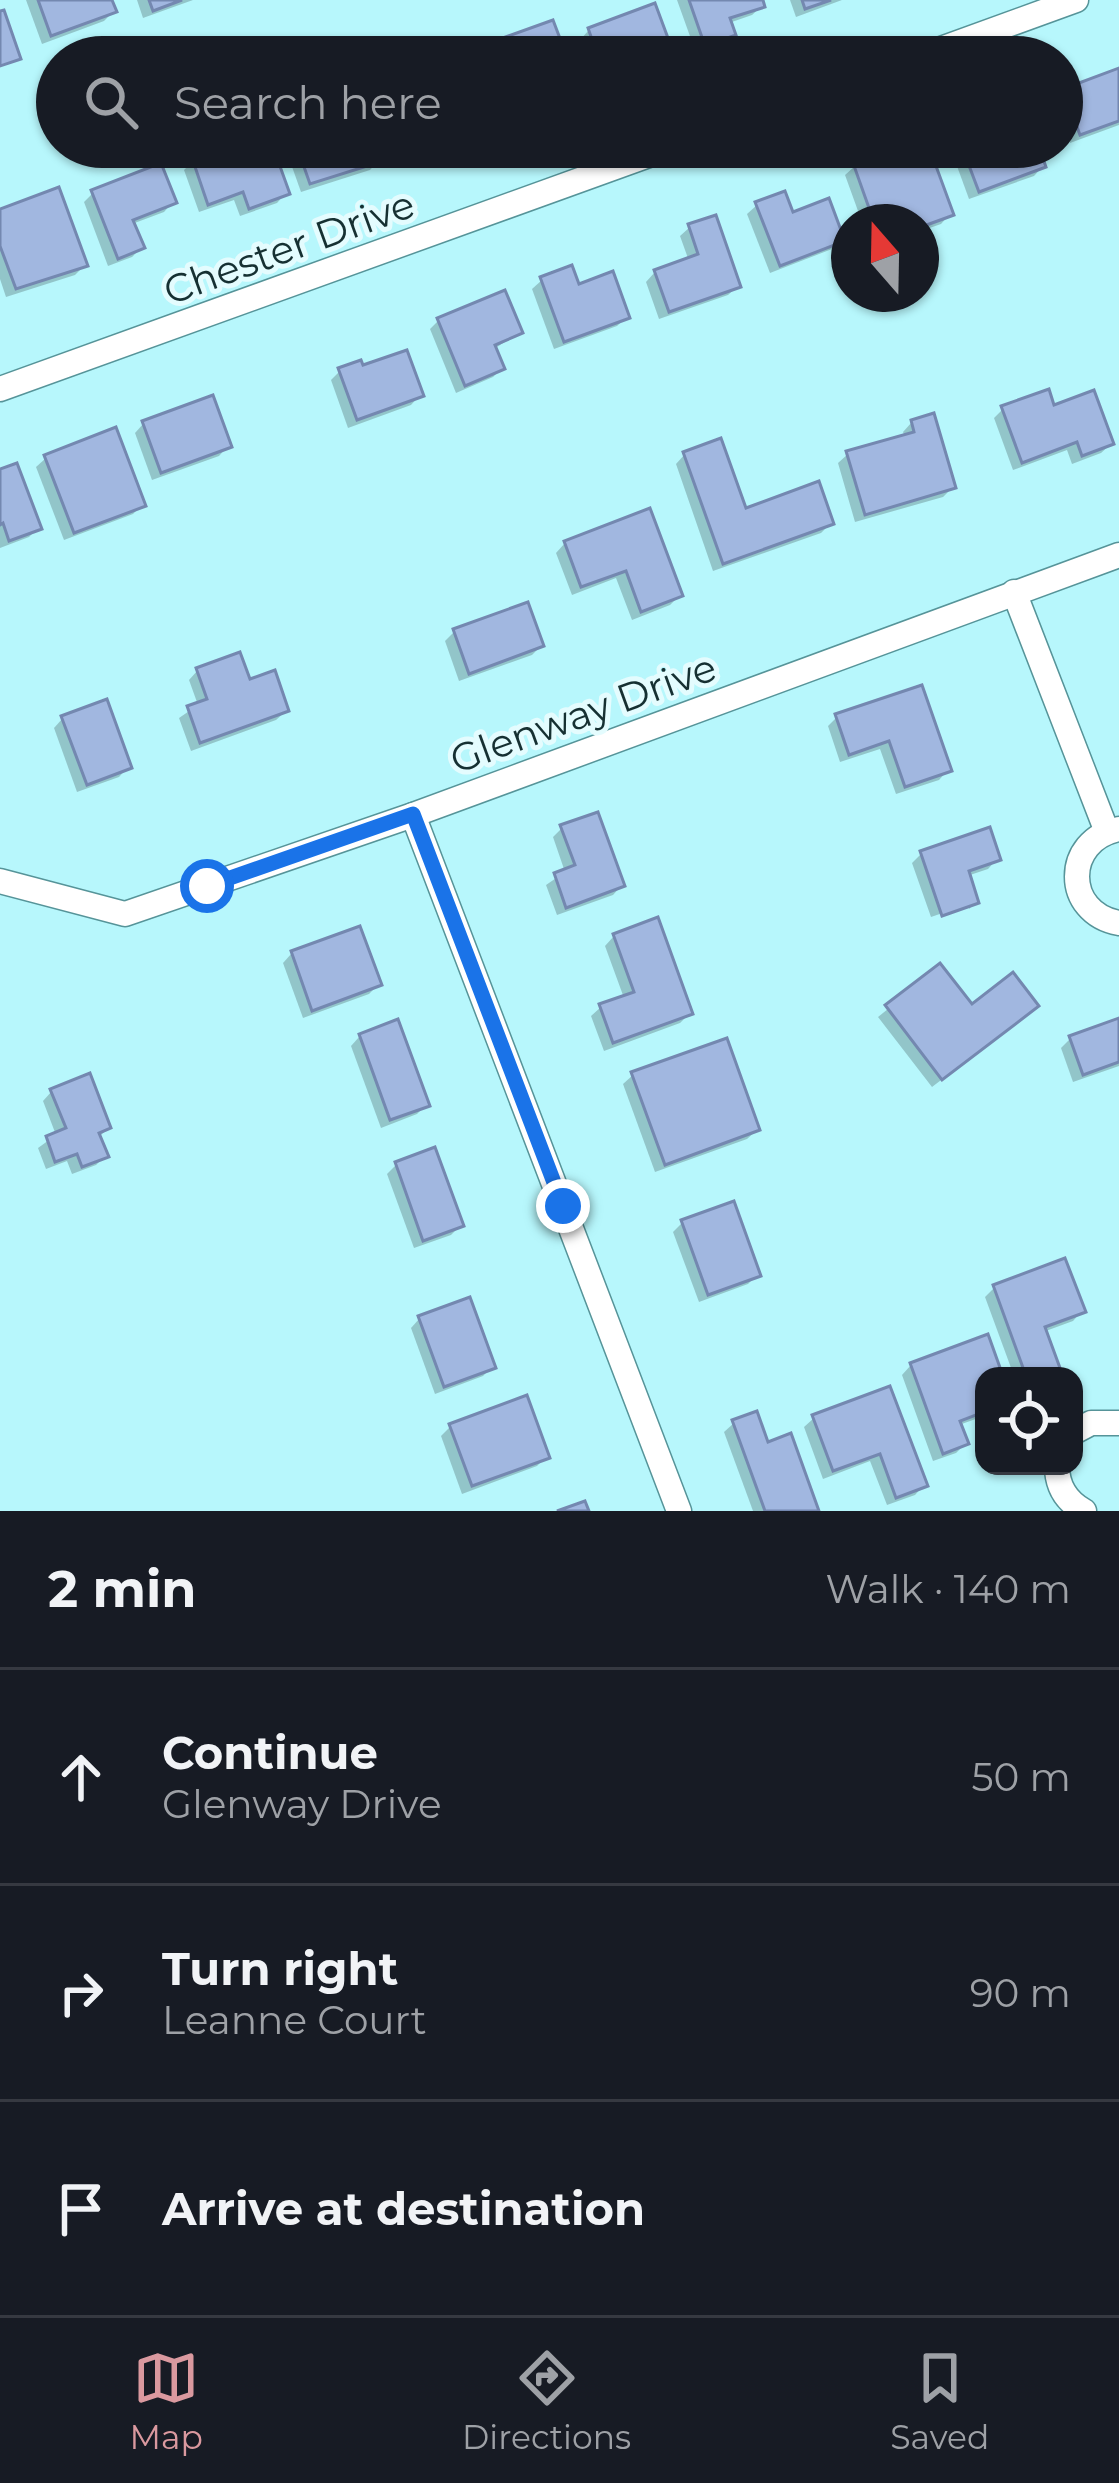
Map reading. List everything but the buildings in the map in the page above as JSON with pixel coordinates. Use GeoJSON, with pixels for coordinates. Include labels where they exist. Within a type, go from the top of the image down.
{"type":"FeatureCollection","features":[{"type":"Feature","properties":{"kind":"street"},"geometry":{"type":"LineString","coordinates":[[977,36],[1076,0]]}},
{"type":"Feature","properties":{"kind":"street","name":"Chester Drive"},"geometry":{"type":"LineString","coordinates":[[0,388],[612,168]]}},
{"type":"Feature","properties":{"kind":"street","name":"Glenway Drive"},"geometry":{"type":"LineString","coordinates":[[0,881],[125,914],[413,814],[1119,555]]}},
{"type":"Feature","properties":{"kind":"street"},"geometry":{"type":"LineString","coordinates":[[1014,592],[1113,830],[1083,851],[1075,880],[1088,908],[1099,918],[1119,923]]}},
{"type":"Feature","properties":{"kind":"street"},"geometry":{"type":"LineString","coordinates":[[413,814],[679,1511]]}},
{"type":"Feature","properties":{"kind":"street"},"geometry":{"type":"LineString","coordinates":[[1083,1427],[1119,1424]]}},
{"type":"Feature","properties":{"kind":"street"},"geometry":{"type":"LineString","coordinates":[[1058,1475],[1069,1507]]}},
{"type":"Feature","properties":{"kind":"route"},"geometry":{"type":"LineString","coordinates":[[207,886],[413,814],[563,1206]]}}]}
